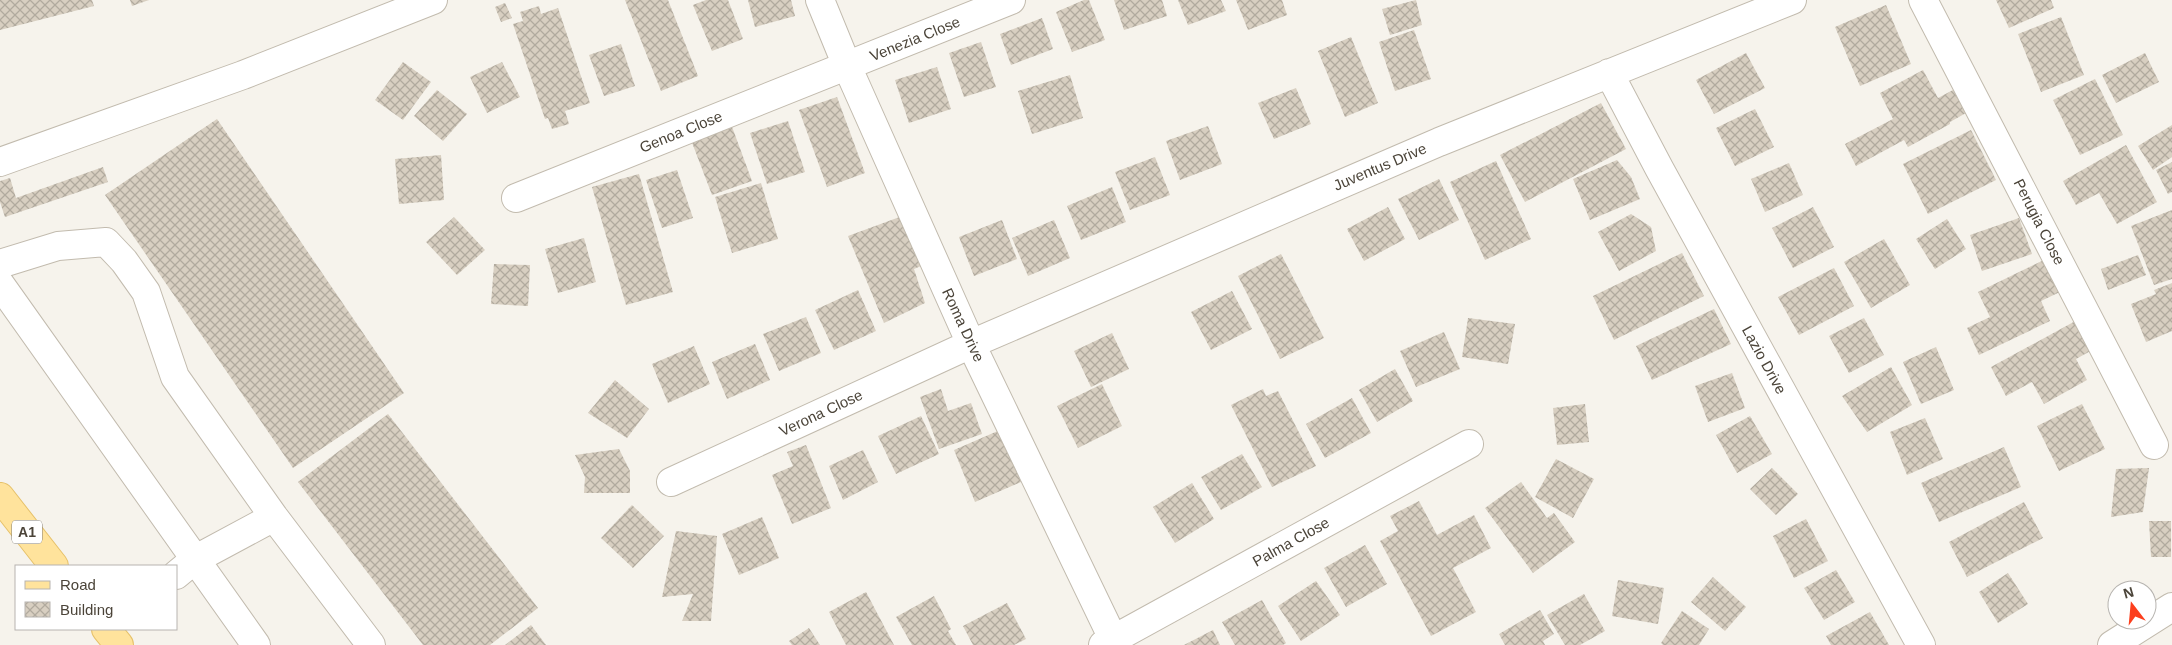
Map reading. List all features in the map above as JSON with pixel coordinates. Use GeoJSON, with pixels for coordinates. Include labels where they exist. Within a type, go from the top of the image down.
{"type":"FeatureCollection","features":[{"type":"Feature","properties":{"kind":"main road","name":"A1"},"geometry":{"type":"LineString","coordinates":[[0,497],[53,565]]}},
{"type":"Feature","properties":{"kind":"main road"},"geometry":{"type":"LineString","coordinates":[[107,630],[119,645]]}},
{"type":"Feature","properties":{"kind":"street"},"geometry":{"type":"LineString","coordinates":[[0,162],[243,75],[433,0]]}},
{"type":"Feature","properties":{"kind":"street","name":"Roma Drive"},"geometry":{"type":"LineString","coordinates":[[820,0],[847,66],[971,344],[1110,643]]}},
{"type":"Feature","properties":{"kind":"street","name":"Venezia Close"},"geometry":{"type":"LineString","coordinates":[[847,66],[1011,0]]}},
{"type":"Feature","properties":{"kind":"street","name":"Juventus Drive"},"geometry":{"type":"LineString","coordinates":[[971,344],[1430,146],[1792,0]]}},
{"type":"Feature","properties":{"kind":"street","name":"Perugia Close"},"geometry":{"type":"LineString","coordinates":[[1923,0],[2154,445]]}},
{"type":"Feature","properties":{"kind":"street","name":"Genoa Close"},"geometry":{"type":"LineString","coordinates":[[516,198],[847,66]]}},
{"type":"Feature","properties":{"kind":"street","name":"Lazio Drive"},"geometry":{"type":"LineString","coordinates":[[1610,73],[1664,177],[1921,645]]}},
{"type":"Feature","properties":{"kind":"street"},"geometry":{"type":"LineString","coordinates":[[0,264],[58,246],[106,242],[124,261],[146,292],[175,377],[274,518],[371,645]]}},
{"type":"Feature","properties":{"kind":"street"},"geometry":{"type":"LineString","coordinates":[[0,284],[185,568],[256,645]]}},
{"type":"Feature","properties":{"kind":"street","name":"Verona Close"},"geometry":{"type":"LineString","coordinates":[[671,482],[971,344]]}},
{"type":"Feature","properties":{"kind":"street","name":"Palma Close"},"geometry":{"type":"LineString","coordinates":[[1110,643],[1469,444]]}},
{"type":"Feature","properties":{"kind":"street"},"geometry":{"type":"LineString","coordinates":[[185,568],[274,518]]}},
{"type":"Feature","properties":{"kind":"street"},"geometry":{"type":"LineString","coordinates":[[2112,645],[2172,607]]}},
{"type":"Feature","properties":{"kind":"building"},"geometry":{"type":"Polygon","coordinates":[[[0,0],[92,0],[94,6],[0,30],[0,0]]]}},
{"type":"Feature","properties":{"kind":"building"},"geometry":{"type":"Polygon","coordinates":[[[130,0],[149,0],[132,6],[130,0]]]}},
{"type":"Feature","properties":{"kind":"building"},"geometry":{"type":"Polygon","coordinates":[[[625,0],[668,0],[698,76],[661,91],[625,0]]]}},
{"type":"Feature","properties":{"kind":"building"},"geometry":{"type":"Polygon","coordinates":[[[706,0],[728,0],[743,39],[712,51],[693,5],[706,0]]]}},
{"type":"Feature","properties":{"kind":"building"},"geometry":{"type":"Polygon","coordinates":[[[748,0],[791,0],[795,16],[755,27],[748,0]]]}},
{"type":"Feature","properties":{"kind":"building"},"geometry":{"type":"Polygon","coordinates":[[[1084,0],[1089,0],[1105,40],[1072,52],[1056,12],[1084,0]]]}},
{"type":"Feature","properties":{"kind":"building"},"geometry":{"type":"Polygon","coordinates":[[[1114,0],[1162,0],[1167,16],[1124,30],[1114,0]]]}},
{"type":"Feature","properties":{"kind":"building"},"geometry":{"type":"Polygon","coordinates":[[[1178,0],[1221,0],[1226,11],[1188,25],[1178,0]]]}},
{"type":"Feature","properties":{"kind":"building"},"geometry":{"type":"Polygon","coordinates":[[[1236,0],[1282,0],[1287,15],[1248,30],[1236,0]]]}},
{"type":"Feature","properties":{"kind":"building"},"geometry":{"type":"Polygon","coordinates":[[[1416,0],[1422,25],[1390,35],[1382,9],[1416,0]]]}},
{"type":"Feature","properties":{"kind":"building"},"geometry":{"type":"Polygon","coordinates":[[[1996,0],[2051,0],[2054,8],[2009,28],[1996,0]]]}},
{"type":"Feature","properties":{"kind":"building"},"geometry":{"type":"Polygon","coordinates":[[[505,3],[512,18],[501,22],[495,7],[505,3]]]}},
{"type":"Feature","properties":{"kind":"building"},"geometry":{"type":"Polygon","coordinates":[[[1886,5],[1911,64],[1860,86],[1835,27],[1886,5]]]}},
{"type":"Feature","properties":{"kind":"building"},"geometry":{"type":"Polygon","coordinates":[[[539,6],[541,14],[558,8],[590,103],[565,111],[569,124],[552,129],[548,118],[545,119],[513,24],[523,21],[520,12],[539,6]]]}},
{"type":"Feature","properties":{"kind":"building"},"geometry":{"type":"Polygon","coordinates":[[[2061,17],[2084,75],[2041,92],[2018,34],[2061,17]]]}},
{"type":"Feature","properties":{"kind":"building"},"geometry":{"type":"Polygon","coordinates":[[[1042,18],[1053,49],[1011,65],[1000,34],[1042,18]]]}},
{"type":"Feature","properties":{"kind":"building"},"geometry":{"type":"Polygon","coordinates":[[[1414,30],[1431,79],[1395,91],[1379,42],[1414,30]]]}},
{"type":"Feature","properties":{"kind":"building"},"geometry":{"type":"Polygon","coordinates":[[[1351,37],[1378,103],[1345,117],[1318,51],[1351,37]]]}},
{"type":"Feature","properties":{"kind":"building"},"geometry":{"type":"Polygon","coordinates":[[[981,42],[996,87],[964,97],[949,53],[981,42]]]}},
{"type":"Feature","properties":{"kind":"building"},"geometry":{"type":"Polygon","coordinates":[[[621,44],[635,86],[604,96],[589,55],[621,44]]]}},
{"type":"Feature","properties":{"kind":"building"},"geometry":{"type":"Polygon","coordinates":[[[1746,53],[1765,88],[1714,114],[1696,80],[1746,53]]]}},
{"type":"Feature","properties":{"kind":"building"},"geometry":{"type":"Polygon","coordinates":[[[2145,53],[2159,82],[2116,103],[2102,75],[2145,53]]]}},
{"type":"Feature","properties":{"kind":"building"},"geometry":{"type":"Polygon","coordinates":[[[403,62],[431,82],[403,120],[375,100],[403,62]]]}},
{"type":"Feature","properties":{"kind":"building"},"geometry":{"type":"Polygon","coordinates":[[[502,62],[520,97],[487,113],[470,77],[502,62]]]}},
{"type":"Feature","properties":{"kind":"building"},"geometry":{"type":"Polygon","coordinates":[[[937,67],[951,109],[909,123],[895,80],[937,67]]]}},
{"type":"Feature","properties":{"kind":"building"},"geometry":{"type":"Polygon","coordinates":[[[1923,70],[1938,98],[1953,90],[1966,113],[1908,147],[1904,140],[1856,166],[1845,144],[1893,119],[1880,93],[1923,70]]]}},
{"type":"Feature","properties":{"kind":"building"},"geometry":{"type":"Polygon","coordinates":[[[1070,75],[1083,118],[1032,134],[1018,91],[1070,75]]]}},
{"type":"Feature","properties":{"kind":"building"},"geometry":{"type":"Polygon","coordinates":[[[2095,79],[2123,135],[2080,155],[2053,100],[2095,79]]]}},
{"type":"Feature","properties":{"kind":"building"},"geometry":{"type":"Polygon","coordinates":[[[1296,88],[1311,124],[1274,139],[1258,103],[1296,88]]]}},
{"type":"Feature","properties":{"kind":"building"},"geometry":{"type":"Polygon","coordinates":[[[437,90],[467,114],[443,141],[414,116],[437,90]]]}},
{"type":"Feature","properties":{"kind":"building"},"geometry":{"type":"Polygon","coordinates":[[[837,97],[865,173],[827,187],[799,110],[837,97]]]}},
{"type":"Feature","properties":{"kind":"building"},"geometry":{"type":"Polygon","coordinates":[[[1601,103],[1626,149],[1525,202],[1500,155],[1601,103]]]}},
{"type":"Feature","properties":{"kind":"building"},"geometry":{"type":"Polygon","coordinates":[[[1755,109],[1774,147],[1735,166],[1716,128],[1755,109]]]}},
{"type":"Feature","properties":{"kind":"building"},"geometry":{"type":"Polygon","coordinates":[[[217,119],[404,393],[293,468],[105,195],[217,119]]]}},
{"type":"Feature","properties":{"kind":"building"},"geometry":{"type":"Polygon","coordinates":[[[788,121],[805,172],[767,184],[750,133],[788,121]]]}},
{"type":"Feature","properties":{"kind":"building"},"geometry":{"type":"Polygon","coordinates":[[[731,124],[752,181],[712,195],[691,140],[731,124]]]}},
{"type":"Feature","properties":{"kind":"building"},"geometry":{"type":"Polygon","coordinates":[[[2172,125],[2172,157],[2153,170],[2138,146],[2172,125]]]}},
{"type":"Feature","properties":{"kind":"building"},"geometry":{"type":"Polygon","coordinates":[[[1208,126],[1222,164],[1180,180],[1166,141],[1208,126]]]}},
{"type":"Feature","properties":{"kind":"building"},"geometry":{"type":"Polygon","coordinates":[[[1971,130],[1996,180],[1928,214],[1903,164],[1971,130]]]}},
{"type":"Feature","properties":{"kind":"building"},"geometry":{"type":"Polygon","coordinates":[[[2126,145],[2157,202],[2117,224],[2099,193],[2076,205],[2063,181],[2126,145]]]}},
{"type":"Feature","properties":{"kind":"building"},"geometry":{"type":"Polygon","coordinates":[[[441,155],[444,200],[399,204],[395,159],[441,155]]]}},
{"type":"Feature","properties":{"kind":"building"},"geometry":{"type":"Polygon","coordinates":[[[1155,157],[1170,195],[1130,210],[1115,172],[1155,157]]]}},
{"type":"Feature","properties":{"kind":"building"},"geometry":{"type":"Polygon","coordinates":[[[1617,160],[1631,177],[1640,199],[1590,220],[1573,179],[1617,160]]]}},
{"type":"Feature","properties":{"kind":"building"},"geometry":{"type":"Polygon","coordinates":[[[1496,161],[1531,239],[1485,260],[1450,182],[1496,161]]]}},
{"type":"Feature","properties":{"kind":"building"},"geometry":{"type":"Polygon","coordinates":[[[2172,162],[2172,192],[2168,194],[2156,170],[2172,162]]]}},
{"type":"Feature","properties":{"kind":"building"},"geometry":{"type":"Polygon","coordinates":[[[1789,163],[1803,195],[1765,212],[1751,179],[1789,163]]]}},
{"type":"Feature","properties":{"kind":"building"},"geometry":{"type":"Polygon","coordinates":[[[103,167],[108,182],[5,217],[0,202],[0,181],[10,178],[16,198],[103,167]]]}},
{"type":"Feature","properties":{"kind":"building"},"geometry":{"type":"Polygon","coordinates":[[[677,170],[693,218],[662,228],[646,180],[677,170]]]}},
{"type":"Feature","properties":{"kind":"building"},"geometry":{"type":"Polygon","coordinates":[[[639,174],[673,292],[626,305],[592,187],[639,174]]]}},
{"type":"Feature","properties":{"kind":"building"},"geometry":{"type":"Polygon","coordinates":[[[1439,179],[1459,220],[1419,240],[1398,199],[1439,179]]]}},
{"type":"Feature","properties":{"kind":"building"},"geometry":{"type":"Polygon","coordinates":[[[761,183],[778,239],[732,253],[715,197],[761,183]]]}},
{"type":"Feature","properties":{"kind":"building"},"geometry":{"type":"Polygon","coordinates":[[[1112,187],[1126,222],[1081,240],[1067,206],[1112,187]]]}},
{"type":"Feature","properties":{"kind":"building"},"geometry":{"type":"Polygon","coordinates":[[[1388,207],[1405,239],[1364,261],[1347,229],[1388,207]]]}},
{"type":"Feature","properties":{"kind":"building"},"geometry":{"type":"Polygon","coordinates":[[[1813,207],[1834,247],[1793,268],[1772,228],[1813,207]]]}},
{"type":"Feature","properties":{"kind":"building"},"geometry":{"type":"Polygon","coordinates":[[[2172,210],[2172,279],[2154,285],[2131,226],[2172,210]]]}},
{"type":"Feature","properties":{"kind":"building"},"geometry":{"type":"Polygon","coordinates":[[[1631,214],[1651,227],[1656,251],[1619,271],[1598,232],[1631,214]]]}},
{"type":"Feature","properties":{"kind":"building"},"geometry":{"type":"Polygon","coordinates":[[[905,215],[921,266],[914,269],[925,303],[884,323],[848,236],[905,215]]]}},
{"type":"Feature","properties":{"kind":"building"},"geometry":{"type":"Polygon","coordinates":[[[454,217],[485,250],[457,275],[426,242],[454,217]]]}},
{"type":"Feature","properties":{"kind":"building"},"geometry":{"type":"Polygon","coordinates":[[[2019,218],[2032,254],[1982,271],[1970,235],[2019,218]]]}},
{"type":"Feature","properties":{"kind":"building"},"geometry":{"type":"Polygon","coordinates":[[[1947,219],[1966,249],[1935,269],[1916,239],[1947,219]]]}},
{"type":"Feature","properties":{"kind":"building"},"geometry":{"type":"Polygon","coordinates":[[[1002,220],[1017,259],[974,276],[959,237],[1002,220]]]}},
{"type":"Feature","properties":{"kind":"building"},"geometry":{"type":"Polygon","coordinates":[[[1054,220],[1070,258],[1028,276],[1012,238],[1054,220]]]}},
{"type":"Feature","properties":{"kind":"building"},"geometry":{"type":"Polygon","coordinates":[[[584,238],[596,282],[558,293],[545,249],[584,238]]]}},
{"type":"Feature","properties":{"kind":"building"},"geometry":{"type":"Polygon","coordinates":[[[1884,239],[1910,285],[1871,308],[1844,262],[1884,239]]]}},
{"type":"Feature","properties":{"kind":"building"},"geometry":{"type":"Polygon","coordinates":[[[1682,253],[1704,296],[1614,340],[1593,296],[1682,253]]]}},
{"type":"Feature","properties":{"kind":"building"},"geometry":{"type":"Polygon","coordinates":[[[1281,254],[1324,338],[1280,359],[1238,276],[1281,254]]]}},
{"type":"Feature","properties":{"kind":"building"},"geometry":{"type":"Polygon","coordinates":[[[2138,255],[2146,275],[2108,290],[2101,269],[2138,255]]]}},
{"type":"Feature","properties":{"kind":"building"},"geometry":{"type":"Polygon","coordinates":[[[2046,259],[2062,291],[2041,301],[2050,321],[1979,355],[1967,328],[1990,317],[1978,292],[2046,259]]]}},
{"type":"Feature","properties":{"kind":"building"},"geometry":{"type":"Polygon","coordinates":[[[494,264],[530,265],[528,306],[491,304],[494,264]]]}},
{"type":"Feature","properties":{"kind":"building"},"geometry":{"type":"Polygon","coordinates":[[[1834,268],[1854,306],[1799,335],[1778,297],[1834,268]]]}},
{"type":"Feature","properties":{"kind":"building"},"geometry":{"type":"Polygon","coordinates":[[[2172,283],[2172,331],[2146,342],[2131,304],[2156,294],[2154,290],[2172,283]]]}},
{"type":"Feature","properties":{"kind":"building"},"geometry":{"type":"Polygon","coordinates":[[[858,290],[876,331],[834,350],[815,310],[858,290]]]}},
{"type":"Feature","properties":{"kind":"building"},"geometry":{"type":"Polygon","coordinates":[[[1232,291],[1252,329],[1211,350],[1191,312],[1232,291]]]}},
{"type":"Feature","properties":{"kind":"building"},"geometry":{"type":"Polygon","coordinates":[[[1714,309],[1731,344],[1652,380],[1636,346],[1714,309]]]}},
{"type":"Feature","properties":{"kind":"building"},"geometry":{"type":"Polygon","coordinates":[[[806,317],[821,353],[779,371],[763,334],[806,317]]]}},
{"type":"Feature","properties":{"kind":"building"},"geometry":{"type":"Polygon","coordinates":[[[1468,318],[1515,324],[1508,364],[1462,357],[1468,318]]]}},
{"type":"Feature","properties":{"kind":"building"},"geometry":{"type":"Polygon","coordinates":[[[1864,318],[1884,355],[1849,373],[1829,336],[1864,318]]]}},
{"type":"Feature","properties":{"kind":"building"},"geometry":{"type":"Polygon","coordinates":[[[2079,319],[2096,348],[2076,359],[2087,380],[2044,404],[2032,382],[2006,396],[1991,367],[2079,319]]]}},
{"type":"Feature","properties":{"kind":"building"},"geometry":{"type":"Polygon","coordinates":[[[1444,332],[1460,369],[1416,387],[1400,351],[1444,332]]]}},
{"type":"Feature","properties":{"kind":"building"},"geometry":{"type":"Polygon","coordinates":[[[1112,333],[1129,369],[1091,387],[1074,351],[1112,333]]]}},
{"type":"Feature","properties":{"kind":"building"},"geometry":{"type":"Polygon","coordinates":[[[755,344],[770,380],[727,399],[712,362],[755,344]]]}},
{"type":"Feature","properties":{"kind":"building"},"geometry":{"type":"Polygon","coordinates":[[[694,346],[710,384],[668,403],[652,364],[694,346]]]}},
{"type":"Feature","properties":{"kind":"building"},"geometry":{"type":"Polygon","coordinates":[[[1936,347],[1954,390],[1921,404],[1903,362],[1936,347]]]}},
{"type":"Feature","properties":{"kind":"building"},"geometry":{"type":"Polygon","coordinates":[[[1891,367],[1912,405],[1867,432],[1842,396],[1891,367]]]}},
{"type":"Feature","properties":{"kind":"building"},"geometry":{"type":"Polygon","coordinates":[[[1395,369],[1413,401],[1377,422],[1359,390],[1395,369]]]}},
{"type":"Feature","properties":{"kind":"building"},"geometry":{"type":"Polygon","coordinates":[[[1732,373],[1745,408],[1708,422],[1695,386],[1732,373]]]}},
{"type":"Feature","properties":{"kind":"building"},"geometry":{"type":"Polygon","coordinates":[[[615,380],[649,409],[627,438],[588,413],[615,380]]]}},
{"type":"Feature","properties":{"kind":"building"},"geometry":{"type":"Polygon","coordinates":[[[1102,384],[1122,426],[1078,448],[1057,406],[1102,384]]]}},
{"type":"Feature","properties":{"kind":"building"},"geometry":{"type":"Polygon","coordinates":[[[941,389],[948,411],[971,403],[982,434],[939,449],[920,397],[941,389]]]}},
{"type":"Feature","properties":{"kind":"building"},"geometry":{"type":"Polygon","coordinates":[[[1263,389],[1266,396],[1278,391],[1316,466],[1272,487],[1231,405],[1263,389]]]}},
{"type":"Feature","properties":{"kind":"building"},"geometry":{"type":"Polygon","coordinates":[[[1352,398],[1371,433],[1325,458],[1306,424],[1352,398]]]}},
{"type":"Feature","properties":{"kind":"building"},"geometry":{"type":"Polygon","coordinates":[[[1585,404],[1589,442],[1557,445],[1553,408],[1585,404]]]}},
{"type":"Feature","properties":{"kind":"building"},"geometry":{"type":"Polygon","coordinates":[[[2082,404],[2105,449],[2059,471],[2037,426],[2082,404]]]}},
{"type":"Feature","properties":{"kind":"building"},"geometry":{"type":"Polygon","coordinates":[[[388,414],[538,608],[490,645],[423,645],[298,482],[388,414]]]}},
{"type":"Feature","properties":{"kind":"building"},"geometry":{"type":"Polygon","coordinates":[[[921,416],[939,454],[896,474],[878,436],[921,416]]]}},
{"type":"Feature","properties":{"kind":"building"},"geometry":{"type":"Polygon","coordinates":[[[1750,416],[1772,454],[1737,473],[1716,435],[1750,416]]]}},
{"type":"Feature","properties":{"kind":"building"},"geometry":{"type":"Polygon","coordinates":[[[1925,418],[1943,459],[1907,475],[1890,432],[1925,418]]]}},
{"type":"Feature","properties":{"kind":"building"},"geometry":{"type":"Polygon","coordinates":[[[1000,430],[1021,482],[975,502],[954,450],[1000,430]]]}},
{"type":"Feature","properties":{"kind":"building"},"geometry":{"type":"Polygon","coordinates":[[[806,445],[831,508],[792,524],[772,475],[793,466],[787,452],[806,445]]]}},
{"type":"Feature","properties":{"kind":"building"},"geometry":{"type":"Polygon","coordinates":[[[2004,447],[2021,487],[1939,522],[1921,483],[2004,447]]]}},
{"type":"Feature","properties":{"kind":"building"},"geometry":{"type":"Polygon","coordinates":[[[619,449],[630,471],[630,493],[584,493],[585,477],[575,455],[619,449]]]}},
{"type":"Feature","properties":{"kind":"building"},"geometry":{"type":"Polygon","coordinates":[[[863,450],[878,482],[843,500],[829,466],[863,450]]]}},
{"type":"Feature","properties":{"kind":"building"},"geometry":{"type":"Polygon","coordinates":[[[1242,454],[1262,487],[1221,510],[1201,477],[1242,454]]]}},
{"type":"Feature","properties":{"kind":"building"},"geometry":{"type":"Polygon","coordinates":[[[1556,459],[1594,479],[1573,518],[1535,497],[1556,459]]]}},
{"type":"Feature","properties":{"kind":"building"},"geometry":{"type":"Polygon","coordinates":[[[1772,468],[1798,494],[1776,515],[1750,489],[1772,468]]]}},
{"type":"Feature","properties":{"kind":"building"},"geometry":{"type":"Polygon","coordinates":[[[2149,468],[2143,512],[2111,517],[2116,469],[2149,468]]]}},
{"type":"Feature","properties":{"kind":"building"},"geometry":{"type":"Polygon","coordinates":[[[1521,482],[1547,518],[1554,513],[1575,542],[1533,573],[1485,508],[1521,482]]]}},
{"type":"Feature","properties":{"kind":"building"},"geometry":{"type":"Polygon","coordinates":[[[1192,483],[1214,519],[1175,543],[1153,507],[1192,483]]]}},
{"type":"Feature","properties":{"kind":"building"},"geometry":{"type":"Polygon","coordinates":[[[1419,501],[1437,535],[1474,515],[1491,548],[1453,568],[1476,612],[1431,636],[1380,541],[1398,531],[1390,516],[1419,501]]]}},
{"type":"Feature","properties":{"kind":"building"},"geometry":{"type":"Polygon","coordinates":[[[2024,502],[2043,538],[1967,577],[1949,542],[2024,502]]]}},
{"type":"Feature","properties":{"kind":"building"},"geometry":{"type":"Polygon","coordinates":[[[632,505],[664,536],[633,568],[601,538],[632,505]]]}},
{"type":"Feature","properties":{"kind":"building"},"geometry":{"type":"Polygon","coordinates":[[[762,517],[779,558],[739,575],[722,534],[762,517]]]}},
{"type":"Feature","properties":{"kind":"building"},"geometry":{"type":"Polygon","coordinates":[[[1806,519],[1828,561],[1794,578],[1773,536],[1806,519]]]}},
{"type":"Feature","properties":{"kind":"building"},"geometry":{"type":"Polygon","coordinates":[[[2149,521],[2171,521],[2171,557],[2151,557],[2149,521]]]}},
{"type":"Feature","properties":{"kind":"building"},"geometry":{"type":"Polygon","coordinates":[[[676,531],[717,536],[711,621],[682,621],[693,594],[662,597],[676,531]]]}},
{"type":"Feature","properties":{"kind":"building"},"geometry":{"type":"Polygon","coordinates":[[[1365,545],[1387,584],[1346,607],[1324,568],[1365,545]]]}},
{"type":"Feature","properties":{"kind":"building"},"geometry":{"type":"Polygon","coordinates":[[[1836,570],[1855,602],[1824,620],[1804,588],[1836,570]]]}},
{"type":"Feature","properties":{"kind":"building"},"geometry":{"type":"Polygon","coordinates":[[[2008,573],[2028,604],[1998,623],[1979,592],[2008,573]]]}},
{"type":"Feature","properties":{"kind":"building"},"geometry":{"type":"Polygon","coordinates":[[[1713,577],[1746,607],[1725,631],[1691,602],[1713,577]]]}},
{"type":"Feature","properties":{"kind":"building"},"geometry":{"type":"Polygon","coordinates":[[[1618,580],[1664,588],[1658,624],[1612,616],[1618,580]]]}},
{"type":"Feature","properties":{"kind":"building"},"geometry":{"type":"Polygon","coordinates":[[[1316,581],[1340,615],[1301,641],[1278,606],[1316,581]]]}},
{"type":"Feature","properties":{"kind":"building"},"geometry":{"type":"Polygon","coordinates":[[[866,592],[894,645],[846,645],[829,612],[866,592]]]}},
{"type":"Feature","properties":{"kind":"building"},"geometry":{"type":"Polygon","coordinates":[[[1584,594],[1605,631],[1580,645],[1565,645],[1547,615],[1584,594]]]}},
{"type":"Feature","properties":{"kind":"building"},"geometry":{"type":"Polygon","coordinates":[[[934,596],[951,629],[948,631],[956,645],[912,645],[896,617],[934,596]]]}},
{"type":"Feature","properties":{"kind":"building"},"geometry":{"type":"Polygon","coordinates":[[[1262,600],[1286,643],[1283,645],[1235,645],[1222,622],[1262,600]]]}},
{"type":"Feature","properties":{"kind":"building"},"geometry":{"type":"Polygon","coordinates":[[[1007,603],[1026,639],[1014,645],[973,645],[963,626],[1007,603]]]}},
{"type":"Feature","properties":{"kind":"building"},"geometry":{"type":"Polygon","coordinates":[[[1540,610],[1554,634],[1543,641],[1545,645],[1505,645],[1499,634],[1540,610]]]}},
{"type":"Feature","properties":{"kind":"building"},"geometry":{"type":"Polygon","coordinates":[[[1682,611],[1709,629],[1699,645],[1663,645],[1661,643],[1682,611]]]}},
{"type":"Feature","properties":{"kind":"building"},"geometry":{"type":"Polygon","coordinates":[[[1870,612],[1889,645],[1831,645],[1826,636],[1870,612]]]}},
{"type":"Feature","properties":{"kind":"building"},"geometry":{"type":"Polygon","coordinates":[[[531,625],[546,645],[505,645],[531,625]]]}},
{"type":"Feature","properties":{"kind":"building"},"geometry":{"type":"Polygon","coordinates":[[[809,628],[820,645],[792,645],[789,641],[809,628]]]}},
{"type":"Feature","properties":{"kind":"building"},"geometry":{"type":"Polygon","coordinates":[[[1213,630],[1220,645],[1184,645],[1213,630]]]}}]}
